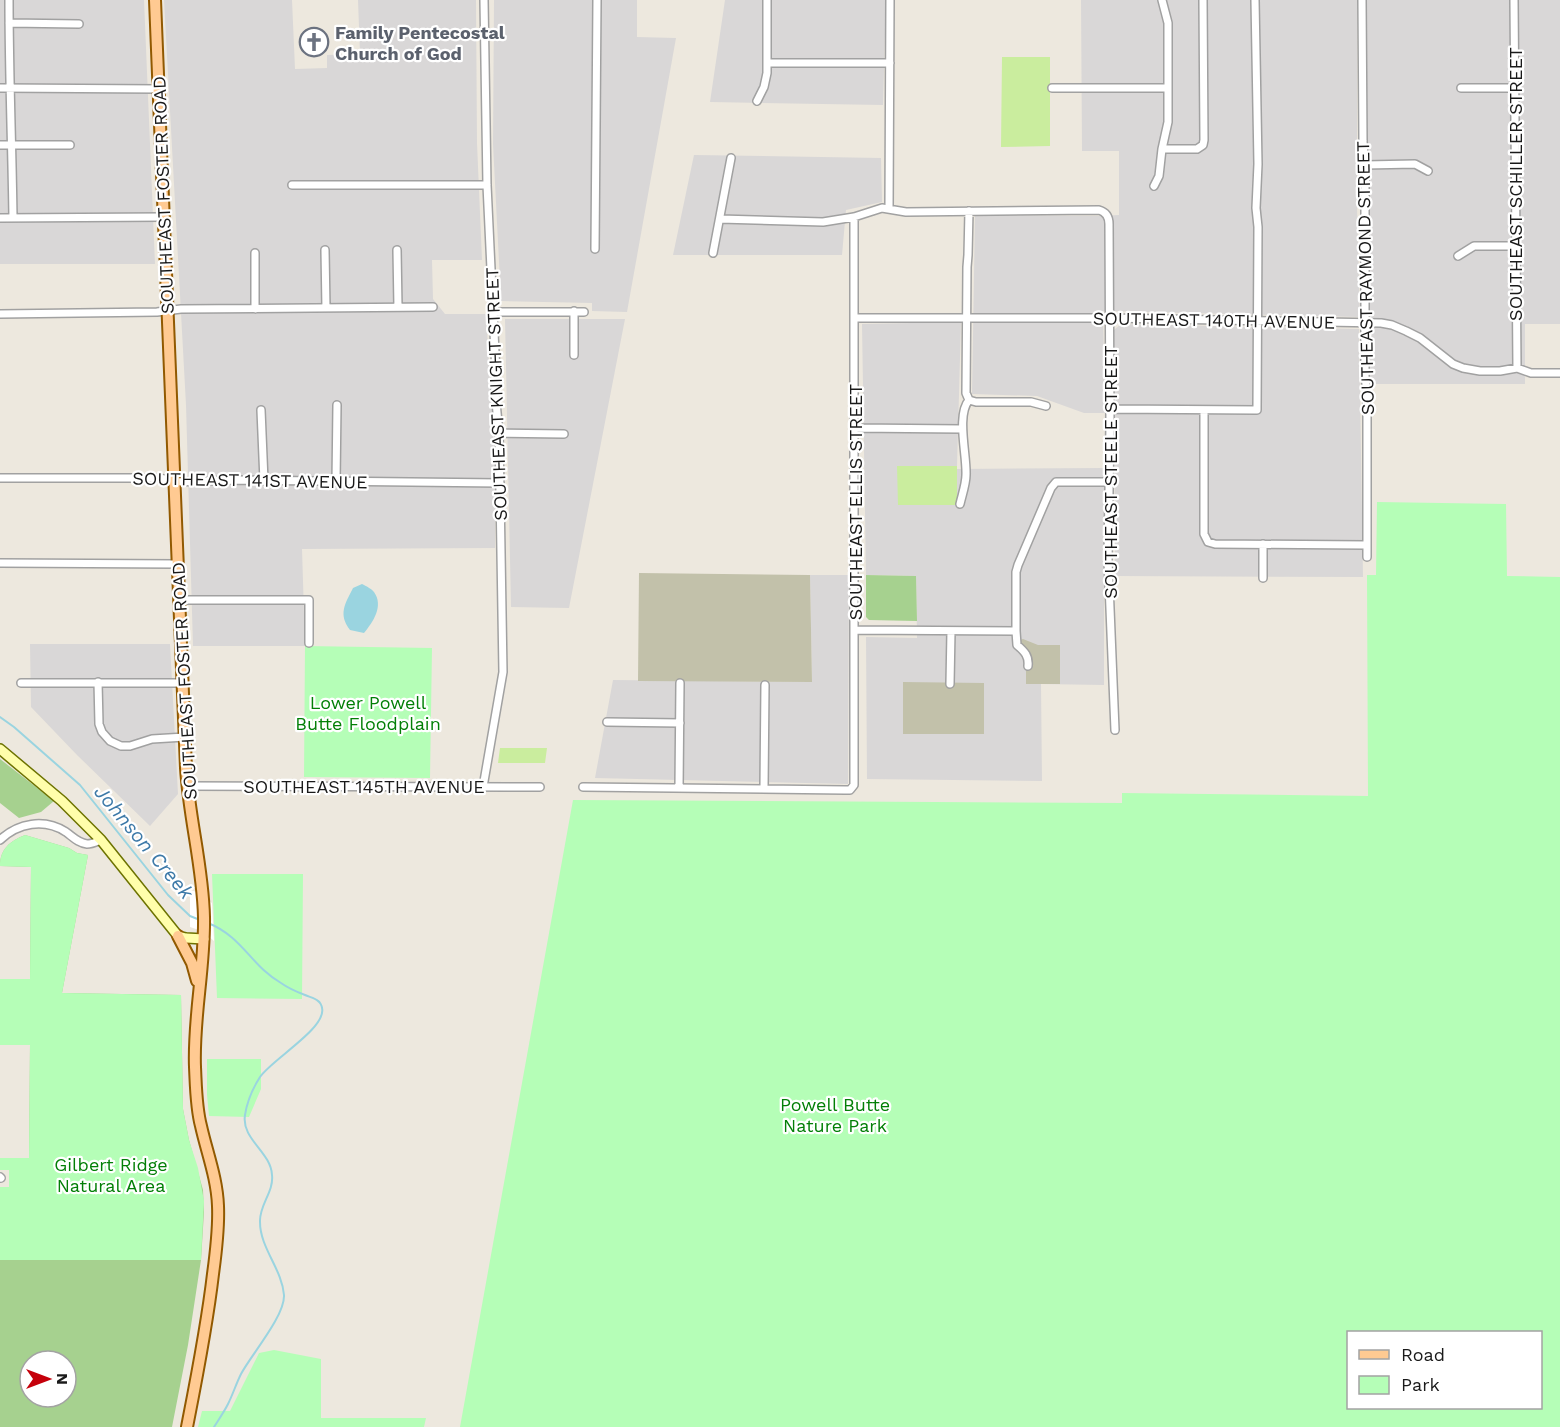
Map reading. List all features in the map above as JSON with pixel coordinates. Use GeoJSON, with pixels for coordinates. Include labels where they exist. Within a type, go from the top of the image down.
{"type":"FeatureCollection","features":[{"type":"Feature","properties":{"kind":"main road","name":"SOUTHEAST FOSTER ROAD"},"geometry":{"type":"LineString","coordinates":[[155,0],[187,786],[203,896],[204,936],[195,1034],[198,1107],[215,1182],[218,1219],[210,1308],[187,1427]]}},
{"type":"Feature","properties":{"kind":"main road"},"geometry":{"type":"LineString","coordinates":[[178,936],[192,963],[199,987]]}},
{"type":"Feature","properties":{"kind":"street"},"geometry":{"type":"LineString","coordinates":[[9,0],[13,218]]}},
{"type":"Feature","properties":{"kind":"street","name":"SOUTHEAST KNIGHT STREET"},"geometry":{"type":"LineString","coordinates":[[483,787],[503,672],[499,433],[495,392],[487,185],[484,0]]}},
{"type":"Feature","properties":{"kind":"street"},"geometry":{"type":"LineString","coordinates":[[595,249],[597,0]]}},
{"type":"Feature","properties":{"kind":"street"},"geometry":{"type":"LineString","coordinates":[[757,101],[765,82],[767,63],[767,0]]}},
{"type":"Feature","properties":{"kind":"street"},"geometry":{"type":"LineString","coordinates":[[889,209],[890,0]]}},
{"type":"Feature","properties":{"kind":"street"},"geometry":{"type":"LineString","coordinates":[[1154,186],[1159,176],[1161,149],[1168,122],[1168,23],[1162,0]]}},
{"type":"Feature","properties":{"kind":"street"},"geometry":{"type":"LineString","coordinates":[[1161,149],[1197,149],[1203,145],[1203,0]]}},
{"type":"Feature","properties":{"kind":"street"},"geometry":{"type":"LineString","coordinates":[[1110,409],[1257,410],[1258,227],[1256,200],[1258,164],[1255,0]]}},
{"type":"Feature","properties":{"kind":"street","name":"SOUTHEAST RAYMOND STREET"},"geometry":{"type":"LineString","coordinates":[[1362,0],[1367,557]]}},
{"type":"Feature","properties":{"kind":"street","name":"SOUTHEAST SCHILLER STREET"},"geometry":{"type":"LineString","coordinates":[[1514,0],[1517,368]]}},
{"type":"Feature","properties":{"kind":"street"},"geometry":{"type":"LineString","coordinates":[[9,23],[79,24]]}},
{"type":"Feature","properties":{"kind":"street"},"geometry":{"type":"LineString","coordinates":[[767,63],[890,63]]}},
{"type":"Feature","properties":{"kind":"street"},"geometry":{"type":"LineString","coordinates":[[0,88],[159,89]]}},
{"type":"Feature","properties":{"kind":"street"},"geometry":{"type":"LineString","coordinates":[[1052,88],[1168,88]]}},
{"type":"Feature","properties":{"kind":"street"},"geometry":{"type":"LineString","coordinates":[[1461,88],[1515,88]]}},
{"type":"Feature","properties":{"kind":"street"},"geometry":{"type":"LineString","coordinates":[[0,145],[70,145]]}},
{"type":"Feature","properties":{"kind":"street"},"geometry":{"type":"LineString","coordinates":[[713,253],[731,158]]}},
{"type":"Feature","properties":{"kind":"street"},"geometry":{"type":"LineString","coordinates":[[1365,165],[1415,164],[1428,171]]}},
{"type":"Feature","properties":{"kind":"street"},"geometry":{"type":"LineString","coordinates":[[292,185],[487,185]]}},
{"type":"Feature","properties":{"kind":"street"},"geometry":{"type":"LineString","coordinates":[[720,219],[823,222],[854,217],[878,209],[906,212],[969,211],[966,393],[969,400]]}},
{"type":"Feature","properties":{"kind":"street","name":"SOUTHEAST STEELE STREET"},"geometry":{"type":"LineString","coordinates":[[969,211],[1099,210],[1106,214],[1109,224],[1108,560],[1115,730]]}},
{"type":"Feature","properties":{"kind":"street"},"geometry":{"type":"LineString","coordinates":[[0,218],[164,217]]}},
{"type":"Feature","properties":{"kind":"street","name":"SOUTHEAST ELLIS STREET"},"geometry":{"type":"LineString","coordinates":[[764,788],[848,790],[853,788],[855,783],[854,217]]}},
{"type":"Feature","properties":{"kind":"street"},"geometry":{"type":"LineString","coordinates":[[1458,256],[1474,246],[1516,246]]}},
{"type":"Feature","properties":{"kind":"street"},"geometry":{"type":"LineString","coordinates":[[326,250],[326,308]]}},
{"type":"Feature","properties":{"kind":"street"},"geometry":{"type":"LineString","coordinates":[[397,250],[398,307]]}},
{"type":"Feature","properties":{"kind":"street"},"geometry":{"type":"LineString","coordinates":[[255,253],[255,309]]}},
{"type":"Feature","properties":{"kind":"street"},"geometry":{"type":"LineString","coordinates":[[0,314],[433,307]]}},
{"type":"Feature","properties":{"kind":"street"},"geometry":{"type":"LineString","coordinates":[[574,311],[574,355]]}},
{"type":"Feature","properties":{"kind":"street"},"geometry":{"type":"LineString","coordinates":[[492,312],[584,312]]}},
{"type":"Feature","properties":{"kind":"street","name":"SOUTHEAST 140TH AVENUE"},"geometry":{"type":"LineString","coordinates":[[854,318],[1110,318],[1365,322],[1392,325],[1406,331],[1420,338],[1462,368],[1480,371],[1517,368],[1531,373],[1560,372]]}},
{"type":"Feature","properties":{"kind":"street"},"geometry":{"type":"LineString","coordinates":[[969,400],[1030,402],[1046,406]]}},
{"type":"Feature","properties":{"kind":"street"},"geometry":{"type":"LineString","coordinates":[[960,504],[966,476],[962,429],[964,408],[969,400]]}},
{"type":"Feature","properties":{"kind":"street"},"geometry":{"type":"LineString","coordinates":[[336,482],[337,405]]}},
{"type":"Feature","properties":{"kind":"street"},"geometry":{"type":"LineString","coordinates":[[261,410],[264,481]]}},
{"type":"Feature","properties":{"kind":"street"},"geometry":{"type":"LineString","coordinates":[[1204,410],[1204,534],[1207,540],[1215,544],[1366,545]]}},
{"type":"Feature","properties":{"kind":"street"},"geometry":{"type":"LineString","coordinates":[[854,428],[962,429]]}},
{"type":"Feature","properties":{"kind":"street"},"geometry":{"type":"LineString","coordinates":[[499,433],[564,434]]}},
{"type":"Feature","properties":{"kind":"street","name":"SOUTHEAST 141ST AVENUE"},"geometry":{"type":"LineString","coordinates":[[0,478],[160,478],[175,482],[500,483]]}},
{"type":"Feature","properties":{"kind":"street"},"geometry":{"type":"LineString","coordinates":[[1028,666],[1029,659],[1026,653],[1017,645],[1016,572],[1051,488],[1056,482],[1110,482]]}},
{"type":"Feature","properties":{"kind":"street"},"geometry":{"type":"LineString","coordinates":[[1263,544],[1263,578]]}},
{"type":"Feature","properties":{"kind":"street"},"geometry":{"type":"LineString","coordinates":[[0,563],[178,564]]}},
{"type":"Feature","properties":{"kind":"street"},"geometry":{"type":"LineString","coordinates":[[180,600],[309,600],[309,643]]}},
{"type":"Feature","properties":{"kind":"street"},"geometry":{"type":"LineString","coordinates":[[855,630],[1016,631]]}},
{"type":"Feature","properties":{"kind":"street"},"geometry":{"type":"LineString","coordinates":[[950,684],[951,631]]}},
{"type":"Feature","properties":{"kind":"street"},"geometry":{"type":"LineString","coordinates":[[98,682],[99,723],[102,732],[110,741],[121,746],[130,746],[152,739],[185,737]]}},
{"type":"Feature","properties":{"kind":"street"},"geometry":{"type":"LineString","coordinates":[[21,683],[183,683]]}},
{"type":"Feature","properties":{"kind":"street"},"geometry":{"type":"LineString","coordinates":[[679,788],[680,683]]}},
{"type":"Feature","properties":{"kind":"street"},"geometry":{"type":"LineString","coordinates":[[583,787],[764,788],[765,685]]}},
{"type":"Feature","properties":{"kind":"street"},"geometry":{"type":"LineString","coordinates":[[607,722],[680,723]]}},
{"type":"Feature","properties":{"kind":"street"},"geometry":{"type":"LineString","coordinates":[[0,748],[62,801],[100,840],[178,936],[186,938],[204,936]]}},
{"type":"Feature","properties":{"kind":"street","name":"SOUTHEAST 145TH AVENUE"},"geometry":{"type":"LineString","coordinates":[[187,786],[540,787]]}},
{"type":"Feature","properties":{"kind":"street"},"geometry":{"type":"LineString","coordinates":[[0,840],[24,826],[43,824],[60,829],[81,842],[92,844],[100,840]]}},
{"type":"Feature","properties":{"kind":"shaded area"},"geometry":{"type":"Polygon","coordinates":[[[0,0],[144,0],[155,264],[0,264],[0,0]]]}},
{"type":"Feature","properties":{"kind":"shaded area"},"geometry":{"type":"Polygon","coordinates":[[[164,0],[292,0],[295,69],[327,68],[327,55],[360,54],[358,0],[476,0],[477,143],[482,260],[432,260],[433,299],[445,314],[486,314],[495,462],[495,548],[302,549],[305,646],[193,646],[186,405],[164,0]]]}},
{"type":"Feature","properties":{"kind":"shaded area"},"geometry":{"type":"Polygon","coordinates":[[[494,0],[637,0],[637,37],[676,38],[627,312],[592,311],[592,303],[501,301],[493,144],[494,0]]]}},
{"type":"Feature","properties":{"kind":"shaded area"},"geometry":{"type":"Polygon","coordinates":[[[725,0],[886,0],[883,105],[710,102],[725,0]]]}},
{"type":"Feature","properties":{"kind":"shaded area"},"geometry":{"type":"Polygon","coordinates":[[[1081,0],[1357,0],[1357,206],[1360,317],[1103,311],[1105,413],[1084,413],[1037,396],[972,394],[975,215],[1119,215],[1119,151],[1082,151],[1081,0]]]}},
{"type":"Feature","properties":{"kind":"shaded area"},"geometry":{"type":"Polygon","coordinates":[[[1366,0],[1560,0],[1560,324],[1525,324],[1525,384],[1366,384],[1366,0]]]}},
{"type":"Feature","properties":{"kind":"shaded area"},"geometry":{"type":"Polygon","coordinates":[[[694,155],[881,158],[882,202],[846,210],[842,255],[673,255],[694,155]]]}},
{"type":"Feature","properties":{"kind":"shaded area"},"geometry":{"type":"Polygon","coordinates":[[[505,319],[625,319],[569,608],[511,607],[505,319]]]}},
{"type":"Feature","properties":{"kind":"shaded area"},"geometry":{"type":"Polygon","coordinates":[[[961,322],[957,466],[898,466],[957,505],[957,469],[1104,468],[1104,685],[1041,684],[1042,781],[867,779],[866,637],[917,638],[916,576],[866,575],[862,324],[961,322]]]}},
{"type":"Feature","properties":{"kind":"shaded area"},"geometry":{"type":"Polygon","coordinates":[[[1121,324],[1359,329],[1363,577],[1115,576],[1114,330],[1121,324]]]}},
{"type":"Feature","properties":{"kind":"shaded area"},"geometry":{"type":"Polygon","coordinates":[[[639,573],[810,575],[812,682],[638,681],[639,573]]]}},
{"type":"Feature","properties":{"kind":"shaded area"},"geometry":{"type":"Polygon","coordinates":[[[810,575],[849,575],[848,784],[595,778],[613,680],[812,682],[810,575]]]}},
{"type":"Feature","properties":{"kind":"shaded area"},"geometry":{"type":"Polygon","coordinates":[[[1023,639],[1038,645],[1060,645],[1060,684],[1026,684],[1024,654],[1012,642],[1023,639]]]}},
{"type":"Feature","properties":{"kind":"shaded area"},"geometry":{"type":"Polygon","coordinates":[[[30,644],[170,644],[178,794],[150,826],[31,707],[30,644]]]}},
{"type":"Feature","properties":{"kind":"shaded area"},"geometry":{"type":"Polygon","coordinates":[[[903,682],[984,683],[984,734],[903,734],[903,682]]]}},
{"type":"Feature","properties":{"kind":"green space"},"geometry":{"type":"Polygon","coordinates":[[[1002,57],[1050,57],[1050,146],[1001,147],[1002,57]]]}},
{"type":"Feature","properties":{"kind":"green space"},"geometry":{"type":"Polygon","coordinates":[[[897,466],[957,466],[957,505],[898,505],[897,466]]]}},
{"type":"Feature","properties":{"kind":"green space","name":"Powell Butte Nature Park"},"geometry":{"type":"Polygon","coordinates":[[[1377,502],[1506,504],[1507,576],[1560,577],[1560,1427],[460,1427],[573,800],[1122,803],[1122,793],[1368,796],[1367,575],[1376,575],[1377,502]]]}},
{"type":"Feature","properties":{"kind":"green space"},"geometry":{"type":"Polygon","coordinates":[[[866,575],[916,576],[917,621],[869,620],[866,617],[866,575]]]}},
{"type":"Feature","properties":{"kind":"green space","name":"Lower Powell Butte Floodplain"},"geometry":{"type":"Polygon","coordinates":[[[305,646],[432,648],[430,778],[304,777],[305,646]]]}},
{"type":"Feature","properties":{"kind":"green space"},"geometry":{"type":"Polygon","coordinates":[[[500,748],[547,748],[545,763],[498,763],[500,748]]]}},
{"type":"Feature","properties":{"kind":"green space"},"geometry":{"type":"Polygon","coordinates":[[[0,759],[54,801],[41,812],[19,818],[0,803],[0,759]]]}},
{"type":"Feature","properties":{"kind":"green space","name":"Gilbert Ridge Natural Area"},"geometry":{"type":"Polygon","coordinates":[[[25,835],[88,855],[62,993],[181,995],[183,1109],[203,1190],[204,1212],[201,1260],[172,1427],[0,1427],[0,1187],[9,1187],[9,1170],[0,1170],[0,1158],[29,1158],[30,1045],[0,1045],[0,979],[30,979],[31,867],[0,866],[4,850],[10,843],[25,835]]]}},
{"type":"Feature","properties":{"kind":"green space","name":"Gilbert Ridge Natural Area"},"geometry":{"type":"Polygon","coordinates":[[[25,835],[88,855],[62,993],[181,995],[183,1109],[204,1201],[201,1260],[0,1260],[0,1187],[9,1187],[9,1170],[0,1170],[0,1158],[29,1158],[30,1045],[0,1045],[0,979],[30,979],[31,867],[0,866],[0,860],[7,846],[25,835]]]}},
{"type":"Feature","properties":{"kind":"green space"},"geometry":{"type":"Polygon","coordinates":[[[212,874],[303,874],[302,999],[217,998],[212,874]]]}},
{"type":"Feature","properties":{"kind":"green space"},"geometry":{"type":"Polygon","coordinates":[[[207,1059],[261,1059],[261,1089],[249,1117],[209,1116],[207,1059]]]}},
{"type":"Feature","properties":{"kind":"green space"},"geometry":{"type":"Polygon","coordinates":[[[274,1350],[321,1359],[321,1418],[426,1418],[424,1427],[198,1427],[202,1411],[230,1411],[259,1353],[274,1350]]]}},
{"type":"Feature","properties":{"kind":"water"},"geometry":{"type":"Polygon","coordinates":[[[362,584],[373,591],[378,603],[374,619],[364,633],[350,630],[344,619],[345,604],[353,588],[362,584]]]}},
{"type":"Feature","properties":{"kind":"pier"},"geometry":{"type":"Polygon","coordinates":[[[190,890],[200,893],[212,903],[214,941],[202,931],[190,927],[190,890]]]}},
{"type":"Feature","properties":{"kind":"waterway","name":"Johnson Creek"},"geometry":{"type":"LineString","coordinates":[[0,717],[80,785],[168,895],[190,916],[200,920]]}},
{"type":"Feature","properties":{"kind":"waterway","name":"Johnson Creek"},"geometry":{"type":"LineString","coordinates":[[208,923],[230,936],[271,976],[290,988],[317,1000],[322,1008],[316,1025],[260,1077],[247,1105],[245,1115],[247,1131],[267,1159],[272,1175],[271,1187],[260,1222],[263,1241],[279,1276],[284,1295],[279,1314],[241,1374],[228,1404],[214,1427]]}},
{"type":"Feature","properties":{"kind":"place","name":"Family Pentecostal Church of God"},"geometry":{"type":"Point","coordinates":[314,42]}}]}
